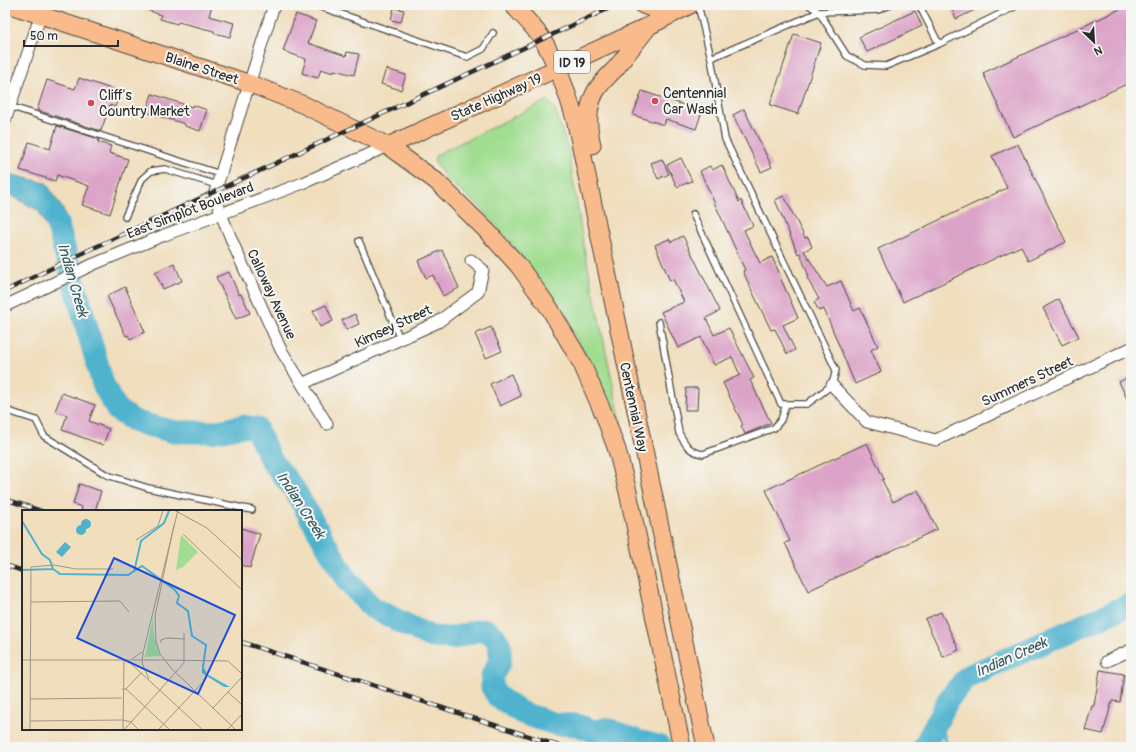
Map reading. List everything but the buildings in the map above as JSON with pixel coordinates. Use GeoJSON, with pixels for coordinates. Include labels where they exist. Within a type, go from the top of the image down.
{"type":"FeatureCollection","features":[{"type":"Feature","properties":{"kind":"main road","name":"Blaine Street"},"geometry":{"type":"LineString","coordinates":[[10,5],[42,10],[248,82],[304,105],[388,146]]}},
{"type":"Feature","properties":{"kind":"main road","name":"Centennial Way"},"geometry":{"type":"LineString","coordinates":[[513,5],[542,39],[558,69],[570,101],[576,123],[628,380],[706,747]]}},
{"type":"Feature","properties":{"kind":"main road"},"geometry":{"type":"LineString","coordinates":[[642,5],[670,16]]}},
{"type":"Feature","properties":{"kind":"main road","name":"State Highway 19"},"geometry":{"type":"LineString","coordinates":[[388,146],[558,69],[690,5]]}},
{"type":"Feature","properties":{"kind":"main road"},"geometry":{"type":"LineString","coordinates":[[628,380],[632,344],[588,129],[589,111],[593,97],[600,85],[616,68],[649,26]]}},
{"type":"Feature","properties":{"kind":"main road","name":"Centennial Way"},"geometry":{"type":"LineString","coordinates":[[388,146],[436,181],[486,230],[518,265],[550,309],[582,364],[604,416],[619,457],[628,492],[682,747]]}},
{"type":"Feature","properties":{"kind":"street","name":"Calloway Avenue"},"geometry":{"type":"LineString","coordinates":[[274,5],[248,82],[215,192],[221,214],[235,248],[281,350],[327,424]]}},
{"type":"Feature","properties":{"kind":"street"},"geometry":{"type":"LineString","coordinates":[[5,121],[8,106],[42,10]]}},
{"type":"Feature","properties":{"kind":"street","name":"East Simplot Boulevard"},"geometry":{"type":"LineString","coordinates":[[5,306],[94,264],[162,236],[303,183],[388,146]]}},
{"type":"Feature","properties":{"kind":"street","name":"Kimsey Street"},"geometry":{"type":"LineString","coordinates":[[302,384],[438,322],[478,292],[483,270],[471,260]]}},
{"type":"Feature","properties":{"kind":"street","name":"Summers Street"},"geometry":{"type":"LineString","coordinates":[[832,386],[866,422],[936,440],[1131,348]]}},
{"type":"Feature","properties":{"kind":"street"},"geometry":{"type":"LineString","coordinates":[[1107,661],[1131,650]]}},
{"type":"Feature","properties":{"kind":"lane"},"geometry":{"type":"LineString","coordinates":[[315,5],[467,57],[483,49],[493,34]]}},
{"type":"Feature","properties":{"kind":"lane"},"geometry":{"type":"LineString","coordinates":[[693,214],[781,404],[807,404],[832,386],[836,370],[725,139],[710,58],[698,5]]}},
{"type":"Feature","properties":{"kind":"lane"},"geometry":{"type":"LineString","coordinates":[[810,5],[819,12],[847,56],[865,65],[886,66],[939,44],[1018,5]]}},
{"type":"Feature","properties":{"kind":"lane"},"geometry":{"type":"LineString","coordinates":[[710,58],[819,12],[878,10],[890,5]]}},
{"type":"Feature","properties":{"kind":"lane"},"geometry":{"type":"LineString","coordinates":[[919,5],[939,44]]}},
{"type":"Feature","properties":{"kind":"lane"},"geometry":{"type":"LineString","coordinates":[[8,106],[220,174]]}},
{"type":"Feature","properties":{"kind":"lane"},"geometry":{"type":"LineString","coordinates":[[126,217],[142,179],[151,171],[165,170],[217,185]]}},
{"type":"Feature","properties":{"kind":"lane"},"geometry":{"type":"LineString","coordinates":[[359,241],[400,339]]}},
{"type":"Feature","properties":{"kind":"lane"},"geometry":{"type":"LineString","coordinates":[[659,322],[680,433],[687,447],[695,453],[703,454],[774,428],[781,420],[786,404]]}},
{"type":"Feature","properties":{"kind":"lane"},"geometry":{"type":"LineString","coordinates":[[5,410],[36,420],[44,436],[107,475],[148,488],[252,510]]}},
{"type":"Feature","properties":{"kind":"green space"},"geometry":{"type":"Polygon","coordinates":[[[548,100],[554,108],[568,149],[584,248],[625,441],[594,370],[555,300],[512,244],[480,207],[446,179],[434,160],[436,155],[548,100]]]}},
{"type":"Feature","properties":{"kind":"water"},"geometry":{"type":"Polygon","coordinates":[[[5,173],[46,183],[64,211],[74,249],[59,254],[39,211],[5,192],[5,173]]]}},
{"type":"Feature","properties":{"kind":"waterway","name":"Indian Creek"},"geometry":{"type":"LineString","coordinates":[[57,223],[103,384],[117,410],[136,422],[175,432],[212,432],[243,426],[256,428],[271,460],[294,489],[348,582],[373,608],[431,637],[453,638],[476,631],[486,630],[494,636],[500,645],[500,661],[492,676],[492,687],[498,697],[522,713],[555,724],[577,725],[593,731],[607,729],[638,741],[661,747]]}},
{"type":"Feature","properties":{"kind":"waterway","name":"Indian Creek"},"geometry":{"type":"LineString","coordinates":[[924,747],[948,700],[968,676],[1131,604]]}},
{"type":"Feature","properties":{"kind":"waterway"},"geometry":{"type":"LineString","coordinates":[[939,719],[947,747]]}},
{"type":"Feature","properties":{"kind":"railway"},"geometry":{"type":"LineString","coordinates":[[5,291],[87,251],[616,5]]}},
{"type":"Feature","properties":{"kind":"railway"},"geometry":{"type":"LineString","coordinates":[[5,499],[38,510]]}},
{"type":"Feature","properties":{"kind":"railway"},"geometry":{"type":"LineString","coordinates":[[5,565],[22,571]]}},
{"type":"Feature","properties":{"kind":"railway"},"geometry":{"type":"LineString","coordinates":[[242,642],[562,747]]}},
{"type":"Feature","properties":{"kind":"place","name":"Centennial Car Wash"},"geometry":{"type":"Point","coordinates":[655,101]}},
{"type":"Feature","properties":{"kind":"place","name":"Cliff's Country Market"},"geometry":{"type":"Point","coordinates":[91,103]}}]}
